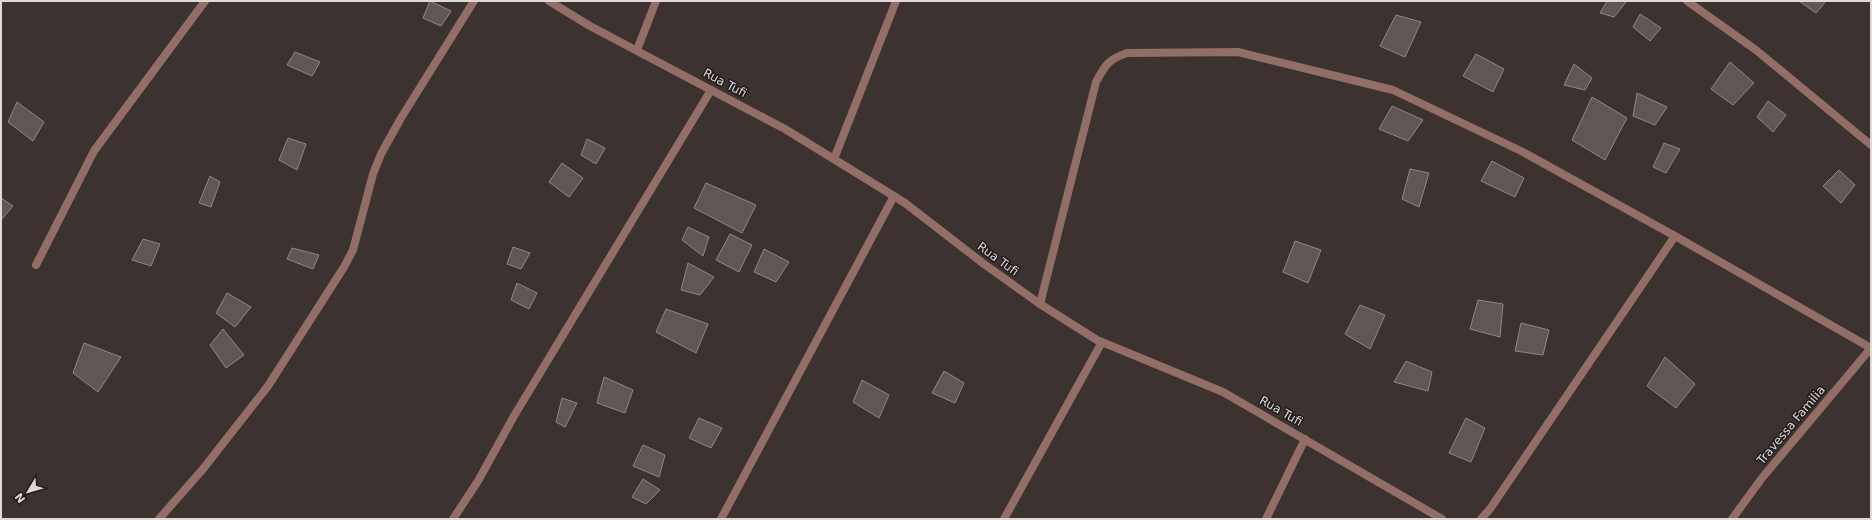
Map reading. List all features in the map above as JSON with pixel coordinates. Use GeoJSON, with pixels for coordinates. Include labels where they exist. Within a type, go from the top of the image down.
{"type":"FeatureCollection","features":[{"type":"Feature","properties":{"kind":"street"},"geometry":{"type":"LineString","coordinates":[[36,265],[94,151],[205,1]]}},
{"type":"Feature","properties":{"kind":"street"},"geometry":{"type":"LineString","coordinates":[[160,519],[203,469],[268,386],[344,267],[353,250],[373,174],[381,154],[401,118],[474,1]]}},
{"type":"Feature","properties":{"kind":"street","name":"Rua Tufi"},"geometry":{"type":"LineString","coordinates":[[549,1],[590,26],[785,129],[834,159],[894,196],[1040,304],[1102,342],[1213,387],[1442,519]]}},
{"type":"Feature","properties":{"kind":"street"},"geometry":{"type":"LineString","coordinates":[[637,50],[656,1]]}},
{"type":"Feature","properties":{"kind":"street"},"geometry":{"type":"LineString","coordinates":[[834,159],[896,1]]}},
{"type":"Feature","properties":{"kind":"street"},"geometry":{"type":"LineString","coordinates":[[1687,1],[1756,50],[1871,145]]}},
{"type":"Feature","properties":{"kind":"street"},"geometry":{"type":"LineString","coordinates":[[1040,304],[1096,82],[1104,67],[1114,58],[1127,53],[1238,52],[1393,90],[1521,151],[1675,236],[1871,348]]}},
{"type":"Feature","properties":{"kind":"street"},"geometry":{"type":"LineString","coordinates":[[453,519],[478,481],[514,416],[712,90]]}},
{"type":"Feature","properties":{"kind":"street"},"geometry":{"type":"LineString","coordinates":[[721,519],[894,196]]}},
{"type":"Feature","properties":{"kind":"street"},"geometry":{"type":"LineString","coordinates":[[1481,519],[1490,509],[1675,236]]}},
{"type":"Feature","properties":{"kind":"street"},"geometry":{"type":"LineString","coordinates":[[1004,519],[1102,342]]}},
{"type":"Feature","properties":{"kind":"street","name":"Travessa Familia"},"geometry":{"type":"LineString","coordinates":[[1732,519],[1762,478],[1871,348]]}},
{"type":"Feature","properties":{"kind":"street"},"geometry":{"type":"LineString","coordinates":[[1266,519],[1305,439]]}},
{"type":"Feature","properties":{"kind":"building"},"geometry":{"type":"Polygon","coordinates":[[[430,1],[451,11],[441,26],[423,18],[430,1]]]}},
{"type":"Feature","properties":{"kind":"building"},"geometry":{"type":"Polygon","coordinates":[[[1607,1],[1627,1],[1614,17],[1600,13],[1607,1]]]}},
{"type":"Feature","properties":{"kind":"building"},"geometry":{"type":"Polygon","coordinates":[[[1799,1],[1826,1],[1816,13],[1799,1]]]}},
{"type":"Feature","properties":{"kind":"building"},"geometry":{"type":"Polygon","coordinates":[[[1640,14],[1661,28],[1650,41],[1633,27],[1640,14]]]}},
{"type":"Feature","properties":{"kind":"building"},"geometry":{"type":"Polygon","coordinates":[[[1396,15],[1421,22],[1405,57],[1380,46],[1396,15]]]}},
{"type":"Feature","properties":{"kind":"building"},"geometry":{"type":"Polygon","coordinates":[[[295,52],[320,62],[312,76],[287,65],[295,52]]]}},
{"type":"Feature","properties":{"kind":"building"},"geometry":{"type":"Polygon","coordinates":[[[1476,54],[1504,69],[1493,92],[1463,76],[1476,54]]]}},
{"type":"Feature","properties":{"kind":"building"},"geometry":{"type":"Polygon","coordinates":[[[1730,62],[1754,83],[1733,105],[1711,89],[1730,62]]]}},
{"type":"Feature","properties":{"kind":"building"},"geometry":{"type":"Polygon","coordinates":[[[1574,64],[1592,78],[1585,90],[1564,85],[1574,64]]]}},
{"type":"Feature","properties":{"kind":"building"},"geometry":{"type":"Polygon","coordinates":[[[1637,93],[1667,107],[1655,125],[1633,116],[1637,93]]]}},
{"type":"Feature","properties":{"kind":"building"},"geometry":{"type":"Polygon","coordinates":[[[1592,97],[1627,118],[1605,160],[1572,140],[1592,97]]]}},
{"type":"Feature","properties":{"kind":"building"},"geometry":{"type":"Polygon","coordinates":[[[1768,101],[1786,115],[1773,132],[1757,117],[1768,101]]]}},
{"type":"Feature","properties":{"kind":"building"},"geometry":{"type":"Polygon","coordinates":[[[17,102],[44,122],[33,141],[8,122],[17,102]]]}},
{"type":"Feature","properties":{"kind":"building"},"geometry":{"type":"Polygon","coordinates":[[[1392,106],[1423,120],[1408,141],[1379,129],[1392,106]]]}},
{"type":"Feature","properties":{"kind":"building"},"geometry":{"type":"Polygon","coordinates":[[[288,138],[306,144],[297,170],[279,160],[288,138]]]}},
{"type":"Feature","properties":{"kind":"building"},"geometry":{"type":"Polygon","coordinates":[[[587,139],[605,148],[596,164],[581,155],[587,139]]]}},
{"type":"Feature","properties":{"kind":"building"},"geometry":{"type":"Polygon","coordinates":[[[1664,143],[1680,149],[1666,173],[1653,167],[1664,143]]]}},
{"type":"Feature","properties":{"kind":"building"},"geometry":{"type":"Polygon","coordinates":[[[1492,161],[1524,178],[1515,197],[1481,181],[1492,161]]]}},
{"type":"Feature","properties":{"kind":"building"},"geometry":{"type":"Polygon","coordinates":[[[562,163],[583,178],[569,197],[549,182],[562,163]]]}},
{"type":"Feature","properties":{"kind":"building"},"geometry":{"type":"Polygon","coordinates":[[[1410,169],[1429,173],[1419,207],[1402,199],[1410,169]]]}},
{"type":"Feature","properties":{"kind":"building"},"geometry":{"type":"Polygon","coordinates":[[[1839,170],[1855,185],[1841,203],[1823,186],[1839,170]]]}},
{"type":"Feature","properties":{"kind":"building"},"geometry":{"type":"Polygon","coordinates":[[[210,176],[220,182],[211,207],[199,203],[210,176]]]}},
{"type":"Feature","properties":{"kind":"building"},"geometry":{"type":"Polygon","coordinates":[[[706,183],[756,205],[742,233],[694,208],[706,183]]]}},
{"type":"Feature","properties":{"kind":"building"},"geometry":{"type":"Polygon","coordinates":[[[1,198],[13,206],[1,220],[1,198]]]}},
{"type":"Feature","properties":{"kind":"building"},"geometry":{"type":"Polygon","coordinates":[[[688,227],[709,237],[703,256],[682,240],[688,227]]]}},
{"type":"Feature","properties":{"kind":"building"},"geometry":{"type":"Polygon","coordinates":[[[730,234],[752,245],[739,272],[716,260],[730,234]]]}},
{"type":"Feature","properties":{"kind":"building"},"geometry":{"type":"Polygon","coordinates":[[[143,239],[160,244],[151,266],[132,260],[143,239]]]}},
{"type":"Feature","properties":{"kind":"building"},"geometry":{"type":"Polygon","coordinates":[[[1295,241],[1321,250],[1308,283],[1283,272],[1295,241]]]}},
{"type":"Feature","properties":{"kind":"building"},"geometry":{"type":"Polygon","coordinates":[[[513,247],[530,253],[521,269],[507,264],[513,247]]]}},
{"type":"Feature","properties":{"kind":"building"},"geometry":{"type":"Polygon","coordinates":[[[292,248],[319,255],[313,269],[287,259],[292,248]]]}},
{"type":"Feature","properties":{"kind":"building"},"geometry":{"type":"Polygon","coordinates":[[[764,249],[789,262],[776,282],[754,272],[764,249]]]}},
{"type":"Feature","properties":{"kind":"building"},"geometry":{"type":"Polygon","coordinates":[[[688,263],[714,277],[700,295],[681,290],[688,263]]]}},
{"type":"Feature","properties":{"kind":"building"},"geometry":{"type":"Polygon","coordinates":[[[517,283],[537,293],[529,309],[511,300],[517,283]]]}},
{"type":"Feature","properties":{"kind":"building"},"geometry":{"type":"Polygon","coordinates":[[[227,293],[251,307],[235,327],[216,313],[227,293]]]}},
{"type":"Feature","properties":{"kind":"building"},"geometry":{"type":"Polygon","coordinates":[[[1478,300],[1503,304],[1500,337],[1470,329],[1478,300]]]}},
{"type":"Feature","properties":{"kind":"building"},"geometry":{"type":"Polygon","coordinates":[[[1360,305],[1385,315],[1370,349],[1345,334],[1360,305]]]}},
{"type":"Feature","properties":{"kind":"building"},"geometry":{"type":"Polygon","coordinates":[[[666,309],[708,324],[696,353],[656,332],[666,309]]]}},
{"type":"Feature","properties":{"kind":"building"},"geometry":{"type":"Polygon","coordinates":[[[1521,323],[1549,330],[1543,355],[1515,351],[1521,323]]]}},
{"type":"Feature","properties":{"kind":"building"},"geometry":{"type":"Polygon","coordinates":[[[223,329],[244,355],[226,368],[210,345],[223,329]]]}},
{"type":"Feature","properties":{"kind":"building"},"geometry":{"type":"Polygon","coordinates":[[[84,343],[121,357],[98,392],[73,373],[84,343]]]}},
{"type":"Feature","properties":{"kind":"building"},"geometry":{"type":"Polygon","coordinates":[[[1665,357],[1695,384],[1676,408],[1647,386],[1665,357]]]}},
{"type":"Feature","properties":{"kind":"building"},"geometry":{"type":"Polygon","coordinates":[[[1406,361],[1432,372],[1428,391],[1394,382],[1406,361]]]}},
{"type":"Feature","properties":{"kind":"building"},"geometry":{"type":"Polygon","coordinates":[[[944,371],[964,383],[955,403],[932,393],[944,371]]]}},
{"type":"Feature","properties":{"kind":"building"},"geometry":{"type":"Polygon","coordinates":[[[604,377],[633,390],[625,413],[597,403],[604,377]]]}},
{"type":"Feature","properties":{"kind":"building"},"geometry":{"type":"Polygon","coordinates":[[[862,380],[889,395],[879,418],[853,402],[862,380]]]}},
{"type":"Feature","properties":{"kind":"building"},"geometry":{"type":"Polygon","coordinates":[[[562,398],[577,403],[565,427],[556,422],[562,398]]]}},
{"type":"Feature","properties":{"kind":"building"},"geometry":{"type":"Polygon","coordinates":[[[699,418],[722,428],[711,448],[689,438],[699,418]]]}},
{"type":"Feature","properties":{"kind":"building"},"geometry":{"type":"Polygon","coordinates":[[[1466,418],[1485,428],[1471,462],[1449,453],[1466,418]]]}},
{"type":"Feature","properties":{"kind":"building"},"geometry":{"type":"Polygon","coordinates":[[[643,445],[665,455],[659,477],[633,466],[643,445]]]}},
{"type":"Feature","properties":{"kind":"building"},"geometry":{"type":"Polygon","coordinates":[[[643,479],[660,490],[646,504],[632,497],[643,479]]]}}]}
